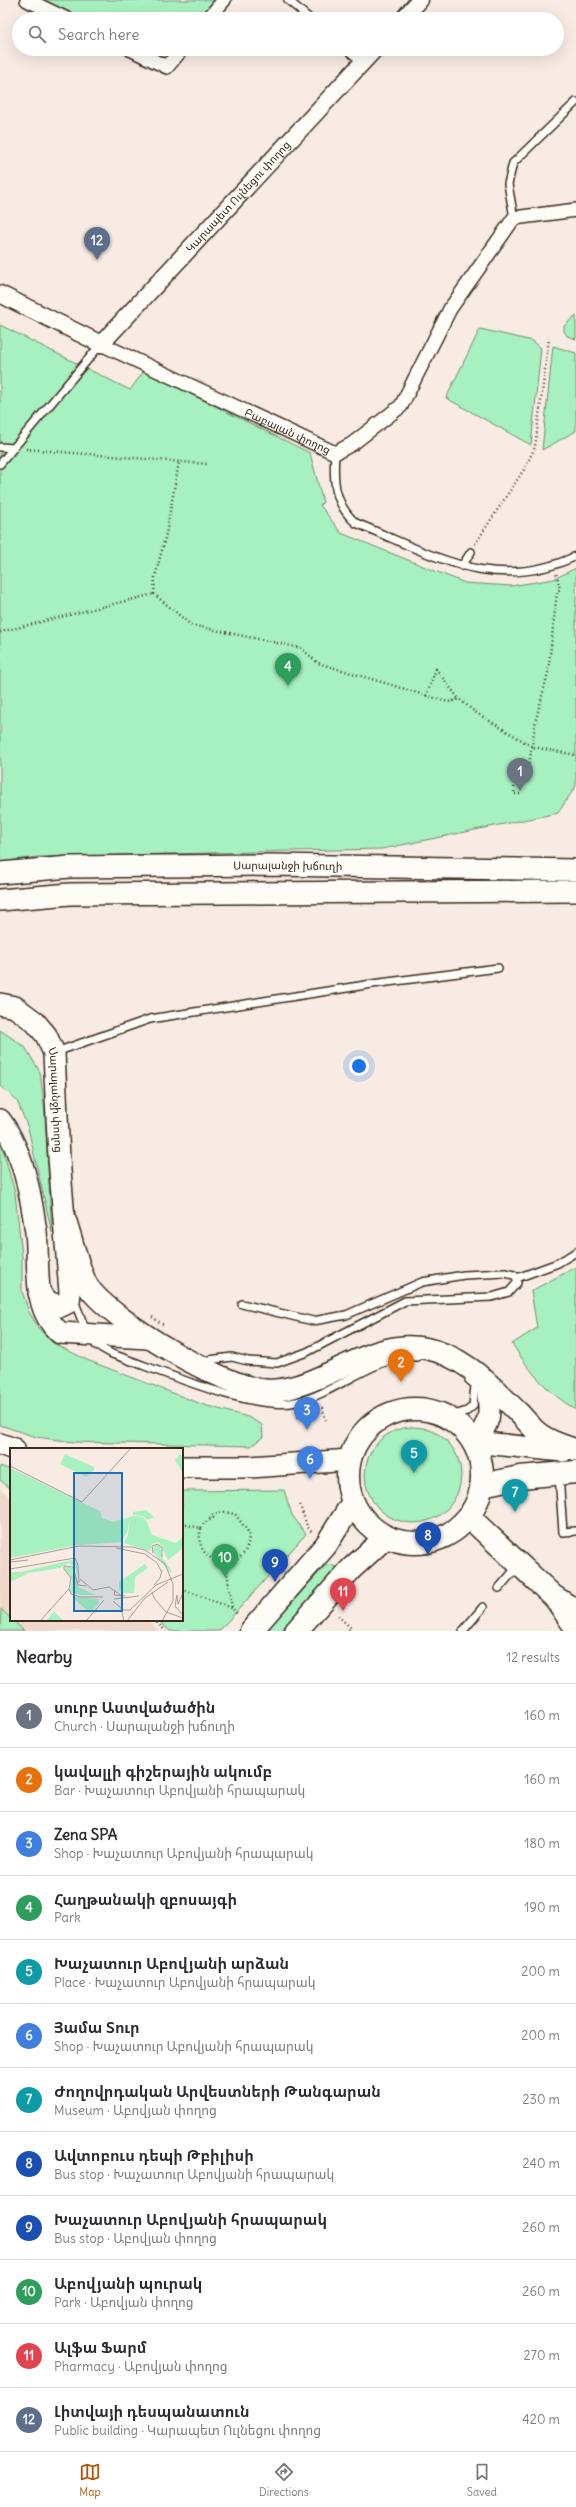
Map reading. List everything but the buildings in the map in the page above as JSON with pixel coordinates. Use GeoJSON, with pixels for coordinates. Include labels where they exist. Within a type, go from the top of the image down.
{"type":"FeatureCollection","features":[{"type":"Feature","properties":{"kind":"highway"},"geometry":{"type":"LineString","coordinates":[[420,1409],[448,1417],[463,1428],[474,1442],[480,1460],[482,1485],[478,1502],[469,1517],[450,1533],[427,1542],[410,1543],[386,1537],[363,1519],[353,1502],[348,1482],[350,1460],[362,1435],[376,1422],[392,1413],[420,1409]]}},
{"type":"Feature","properties":{"kind":"highway"},"geometry":{"type":"LineString","coordinates":[[482,1485],[520,1477],[568,1473]]}},
{"type":"Feature","properties":{"kind":"highway"},"geometry":{"type":"LineString","coordinates":[[244,1623],[326,1545],[353,1502]]}},
{"type":"Feature","properties":{"kind":"highway"},"geometry":{"type":"LineString","coordinates":[[469,1517],[553,1596],[574,1624]]}},
{"type":"Feature","properties":{"kind":"highway"},"geometry":{"type":"LineString","coordinates":[[296,1631],[351,1569],[386,1537]]}},
{"type":"Feature","properties":{"kind":"main road","name":"Սարալանջի խճուղի"},"geometry":{"type":"LineString","coordinates":[[0,873],[70,867],[272,865],[576,870]]}},
{"type":"Feature","properties":{"kind":"main road"},"geometry":{"type":"LineString","coordinates":[[0,900],[70,894],[576,891]]}},
{"type":"Feature","properties":{"kind":"main road"},"geometry":{"type":"LineString","coordinates":[[496,892],[556,904],[576,905]]}},
{"type":"Feature","properties":{"kind":"main road","name":"Սարալանջի փողոց"},"geometry":{"type":"LineString","coordinates":[[0,1004],[15,1007],[34,1022],[46,1035],[54,1053],[59,1158],[66,1222]]}},
{"type":"Feature","properties":{"kind":"main road"},"geometry":{"type":"LineString","coordinates":[[0,1120],[14,1143],[29,1192],[36,1233],[39,1293],[43,1312],[49,1323],[60,1333],[148,1338]]}},
{"type":"Feature","properties":{"kind":"main road"},"geometry":{"type":"LineString","coordinates":[[39,1293],[50,1303],[61,1306],[68,1302],[70,1292],[66,1222]]}},
{"type":"Feature","properties":{"kind":"main road"},"geometry":{"type":"LineString","coordinates":[[66,1222],[88,1288],[111,1310],[148,1338],[235,1382],[264,1390],[292,1388],[374,1353],[406,1346],[422,1347],[443,1352],[460,1360],[541,1435],[576,1451]]}},
{"type":"Feature","properties":{"kind":"main road"},"geometry":{"type":"LineString","coordinates":[[474,1442],[485,1430],[490,1417],[487,1384]]}},
{"type":"Feature","properties":{"kind":"main road"},"geometry":{"type":"LineString","coordinates":[[474,1442],[576,1451]]}},
{"type":"Feature","properties":{"kind":"main road"},"geometry":{"type":"LineString","coordinates":[[0,1444],[11,1448]]}},
{"type":"Feature","properties":{"kind":"main road"},"geometry":{"type":"LineString","coordinates":[[183,1466],[250,1467],[350,1460]]}},
{"type":"Feature","properties":{"kind":"street"},"geometry":{"type":"LineString","coordinates":[[27,0],[41,3],[56,12]]}},
{"type":"Feature","properties":{"kind":"street"},"geometry":{"type":"LineString","coordinates":[[214,12],[224,0]]}},
{"type":"Feature","properties":{"kind":"street"},"geometry":{"type":"LineString","coordinates":[[409,12],[420,0]]}},
{"type":"Feature","properties":{"kind":"street"},"geometry":{"type":"LineString","coordinates":[[144,56],[167,67],[176,56]]}},
{"type":"Feature","properties":{"kind":"street","name":"Կարապետ Ուլնեցու փողոց"},"geometry":{"type":"LineString","coordinates":[[101,344],[369,56]]}},
{"type":"Feature","properties":{"kind":"street"},"geometry":{"type":"LineString","coordinates":[[514,218],[576,210]]}},
{"type":"Feature","properties":{"kind":"street","name":"Բաբայան փողոց"},"geometry":{"type":"LineString","coordinates":[[0,294],[101,344],[335,453],[352,444],[401,406],[450,309],[514,218]]}},
{"type":"Feature","properties":{"kind":"lane"},"geometry":{"type":"LineString","coordinates":[[288,0],[302,12]]}},
{"type":"Feature","properties":{"kind":"lane"},"geometry":{"type":"LineString","coordinates":[[354,56],[363,63]]}},
{"type":"Feature","properties":{"kind":"lane"},"geometry":{"type":"LineString","coordinates":[[514,218],[508,184],[513,163],[576,102]]}},
{"type":"Feature","properties":{"kind":"lane"},"geometry":{"type":"LineString","coordinates":[[0,464],[101,344]]}},
{"type":"Feature","properties":{"kind":"lane"},"geometry":{"type":"LineString","coordinates":[[0,447],[14,448]]}},
{"type":"Feature","properties":{"kind":"lane"},"geometry":{"type":"LineString","coordinates":[[335,453],[334,486],[346,514],[356,524],[462,566],[481,571],[526,572],[555,566],[576,556]]}},
{"type":"Feature","properties":{"kind":"lane"},"geometry":{"type":"LineString","coordinates":[[462,566],[471,552]]}},
{"type":"Feature","properties":{"kind":"lane"},"geometry":{"type":"LineString","coordinates":[[54,1053],[150,1019],[372,984],[498,968]]}},
{"type":"Feature","properties":{"kind":"lane"},"geometry":{"type":"LineString","coordinates":[[517,1278],[558,1263],[576,1252]]}},
{"type":"Feature","properties":{"kind":"lane"},"geometry":{"type":"LineString","coordinates":[[242,1304],[313,1321],[346,1315],[422,1282],[464,1275],[506,1274],[514,1275],[517,1278]]}},
{"type":"Feature","properties":{"kind":"lane"},"geometry":{"type":"LineString","coordinates":[[193,1362],[232,1356],[248,1361],[277,1363],[307,1352],[404,1301],[492,1298],[509,1292],[517,1283],[517,1278]]}},
{"type":"Feature","properties":{"kind":"lane"},"geometry":{"type":"LineString","coordinates":[[70,1292],[89,1335],[96,1345],[112,1354],[241,1399],[270,1404],[295,1402],[317,1395],[393,1358],[424,1358]]}},
{"type":"Feature","properties":{"kind":"lane"},"geometry":{"type":"LineString","coordinates":[[438,1361],[458,1371]]}},
{"type":"Feature","properties":{"kind":"lane"},"geometry":{"type":"LineString","coordinates":[[448,1417],[467,1411],[473,1406],[475,1385],[465,1375]]}},
{"type":"Feature","properties":{"kind":"lane"},"geometry":{"type":"LineString","coordinates":[[568,1473],[563,1532],[576,1531]]}},
{"type":"Feature","properties":{"kind":"lane"},"geometry":{"type":"LineString","coordinates":[[499,1588],[520,1564]]}},
{"type":"Feature","properties":{"kind":"lane"},"geometry":{"type":"LineString","coordinates":[[463,1631],[483,1607]]}},
{"type":"Feature","properties":{"kind":"path"},"geometry":{"type":"LineString","coordinates":[[471,552],[525,468],[535,447],[549,338]]}},
{"type":"Feature","properties":{"kind":"path"},"geometry":{"type":"LineString","coordinates":[[14,448],[207,464]]}},
{"type":"Feature","properties":{"kind":"path"},"geometry":{"type":"LineString","coordinates":[[154,594],[155,577],[166,534],[179,462]]}},
{"type":"Feature","properties":{"kind":"path"},"geometry":{"type":"LineString","coordinates":[[520,794],[514,794],[515,764],[529,765],[536,719],[548,673],[557,592],[560,589],[555,566]]}},
{"type":"Feature","properties":{"kind":"path"},"geometry":{"type":"LineString","coordinates":[[0,632],[154,594]]}},
{"type":"Feature","properties":{"kind":"path"},"geometry":{"type":"LineString","coordinates":[[154,594],[191,625],[301,648],[318,663],[448,702],[459,699]]}},
{"type":"Feature","properties":{"kind":"path"},"geometry":{"type":"LineString","coordinates":[[426,696],[436,669],[459,699],[475,712],[532,747],[576,754]]}},
{"type":"Feature","properties":{"kind":"path"},"geometry":{"type":"LineString","coordinates":[[157,1320],[166,1327]]}},
{"type":"Feature","properties":{"kind":"path"},"geometry":{"type":"LineString","coordinates":[[298,1413],[297,1418],[322,1408],[326,1420]]}},
{"type":"Feature","properties":{"kind":"path"},"geometry":{"type":"LineString","coordinates":[[300,1505],[307,1526],[312,1533]]}},
{"type":"Feature","properties":{"kind":"path"},"geometry":{"type":"LineString","coordinates":[[224,1512],[235,1514],[249,1533],[245,1552],[240,1558],[226,1564],[207,1557],[199,1543],[201,1528],[213,1514],[224,1512]]}},
{"type":"Feature","properties":{"kind":"path"},"geometry":{"type":"LineString","coordinates":[[210,1518],[215,1517]]}},
{"type":"Feature","properties":{"kind":"path"},"geometry":{"type":"LineString","coordinates":[[183,1524],[201,1528]]}},
{"type":"Feature","properties":{"kind":"path"},"geometry":{"type":"LineString","coordinates":[[226,1564],[232,1608]]}},
{"type":"Feature","properties":{"kind":"path"},"geometry":{"type":"LineString","coordinates":[[183,1589],[232,1608],[244,1623]]}},
{"type":"Feature","properties":{"kind":"path"},"geometry":{"type":"LineString","coordinates":[[338,1616],[351,1628],[348,1631]]}},
{"type":"Feature","properties":{"kind":"path"},"geometry":{"type":"LineString","coordinates":[[155,1621],[166,1631]]}},
{"type":"Feature","properties":{"kind":"shaded area"},"geometry":{"type":"Polygon","coordinates":[[[0,1488],[10,1497],[10,1621],[148,1621],[160,1631],[0,1631],[0,1488]]]}},
{"type":"Feature","properties":{"kind":"green space"},"geometry":{"type":"Polygon","coordinates":[[[41,0],[215,0],[205,12],[66,12],[41,0]]]}},
{"type":"Feature","properties":{"kind":"green space"},"geometry":{"type":"Polygon","coordinates":[[[576,315],[576,339],[567,336],[564,331],[564,326],[576,315]]]}},
{"type":"Feature","properties":{"kind":"green space"},"geometry":{"type":"Polygon","coordinates":[[[0,325],[130,390],[144,371],[310,453],[323,502],[320,505],[341,533],[465,583],[511,586],[554,579],[576,568],[576,786],[558,813],[382,849],[37,857],[0,862],[0,325]]]}},
{"type":"Feature","properties":{"kind":"green space"},"geometry":{"type":"Polygon","coordinates":[[[480,329],[533,341],[541,348],[531,445],[446,398],[480,329]]]}},
{"type":"Feature","properties":{"kind":"green space"},"geometry":{"type":"Polygon","coordinates":[[[553,346],[576,353],[576,431],[542,450],[553,346]]]}},
{"type":"Feature","properties":{"kind":"green space"},"geometry":{"type":"Polygon","coordinates":[[[0,1030],[25,1047],[40,1072],[44,1103],[52,1233],[28,1128],[17,1101],[0,1086],[0,1030]]]}},
{"type":"Feature","properties":{"kind":"green space"},"geometry":{"type":"Polygon","coordinates":[[[0,1139],[15,1193],[22,1255],[22,1291],[29,1312],[39,1329],[53,1343],[87,1360],[204,1405],[248,1417],[262,1425],[263,1437],[251,1446],[74,1442],[36,1437],[0,1425],[0,1139]]]}},
{"type":"Feature","properties":{"kind":"green space"},"geometry":{"type":"Polygon","coordinates":[[[576,1267],[576,1410],[565,1403],[540,1381],[512,1344],[537,1328],[531,1291],[576,1267]]]}},
{"type":"Feature","properties":{"kind":"green space"},"geometry":{"type":"Polygon","coordinates":[[[404,1427],[422,1427],[432,1430],[440,1435],[453,1448],[458,1456],[461,1466],[461,1484],[458,1494],[447,1509],[440,1515],[432,1520],[422,1523],[404,1523],[394,1520],[386,1515],[373,1502],[368,1494],[365,1484],[365,1466],[368,1456],[373,1448],[386,1435],[394,1430],[404,1427]]]}},
{"type":"Feature","properties":{"kind":"green space"},"geometry":{"type":"Polygon","coordinates":[[[0,1466],[10,1470],[10,1488],[0,1480],[0,1466]]]}},
{"type":"Feature","properties":{"kind":"green space"},"geometry":{"type":"Polygon","coordinates":[[[284,1490],[292,1515],[306,1534],[219,1631],[170,1631],[159,1621],[183,1621],[183,1491],[284,1490]]]}},
{"type":"Feature","properties":{"kind":"green space"},"geometry":{"type":"Polygon","coordinates":[[[330,1564],[335,1567],[333,1573],[281,1631],[266,1631],[325,1566],[330,1564]]]}},
{"type":"Feature","properties":{"kind":"green space"},"geometry":{"type":"Polygon","coordinates":[[[1,1609],[10,1618],[10,1621],[14,1621],[24,1631],[0,1631],[1,1609]]]}},
{"type":"Feature","properties":{"kind":"place","name":"Լիտվայի դեսպանատուն"},"geometry":{"type":"Point","coordinates":[97,260]}},
{"type":"Feature","properties":{"kind":"place","name":"Հաղթանակի զբոսայգի"},"geometry":{"type":"Point","coordinates":[288,686]}},
{"type":"Feature","properties":{"kind":"place","name":"սուրբ Աստվածածին"},"geometry":{"type":"Point","coordinates":[520,791]}},
{"type":"Feature","properties":{"kind":"place","name":"կավալլի գիշերային ակումբ"},"geometry":{"type":"Point","coordinates":[401,1382]}},
{"type":"Feature","properties":{"kind":"place","name":"Zena SPA"},"geometry":{"type":"Point","coordinates":[307,1430]}},
{"type":"Feature","properties":{"kind":"place","name":"Խաչատուր Աբովյանի արձան"},"geometry":{"type":"Point","coordinates":[414,1473]}},
{"type":"Feature","properties":{"kind":"place","name":"Յամա Տուր"},"geometry":{"type":"Point","coordinates":[310,1479]}},
{"type":"Feature","properties":{"kind":"place","name":"Ժողովրդական Արվեստների Թանգարան"},"geometry":{"type":"Point","coordinates":[515,1512]}},
{"type":"Feature","properties":{"kind":"place","name":"Ավտոբուս դեպի Թբիլիսի"},"geometry":{"type":"Point","coordinates":[428,1555]}},
{"type":"Feature","properties":{"kind":"place","name":"Աբովյանի պուրակ"},"geometry":{"type":"Point","coordinates":[225,1577]}},
{"type":"Feature","properties":{"kind":"place","name":"Խաչատուր Աբովյանի հրապարակ"},"geometry":{"type":"Point","coordinates":[275,1582]}},
{"type":"Feature","properties":{"kind":"place","name":"Ալֆա Ֆարմ"},"geometry":{"type":"Point","coordinates":[343,1611]}}]}
